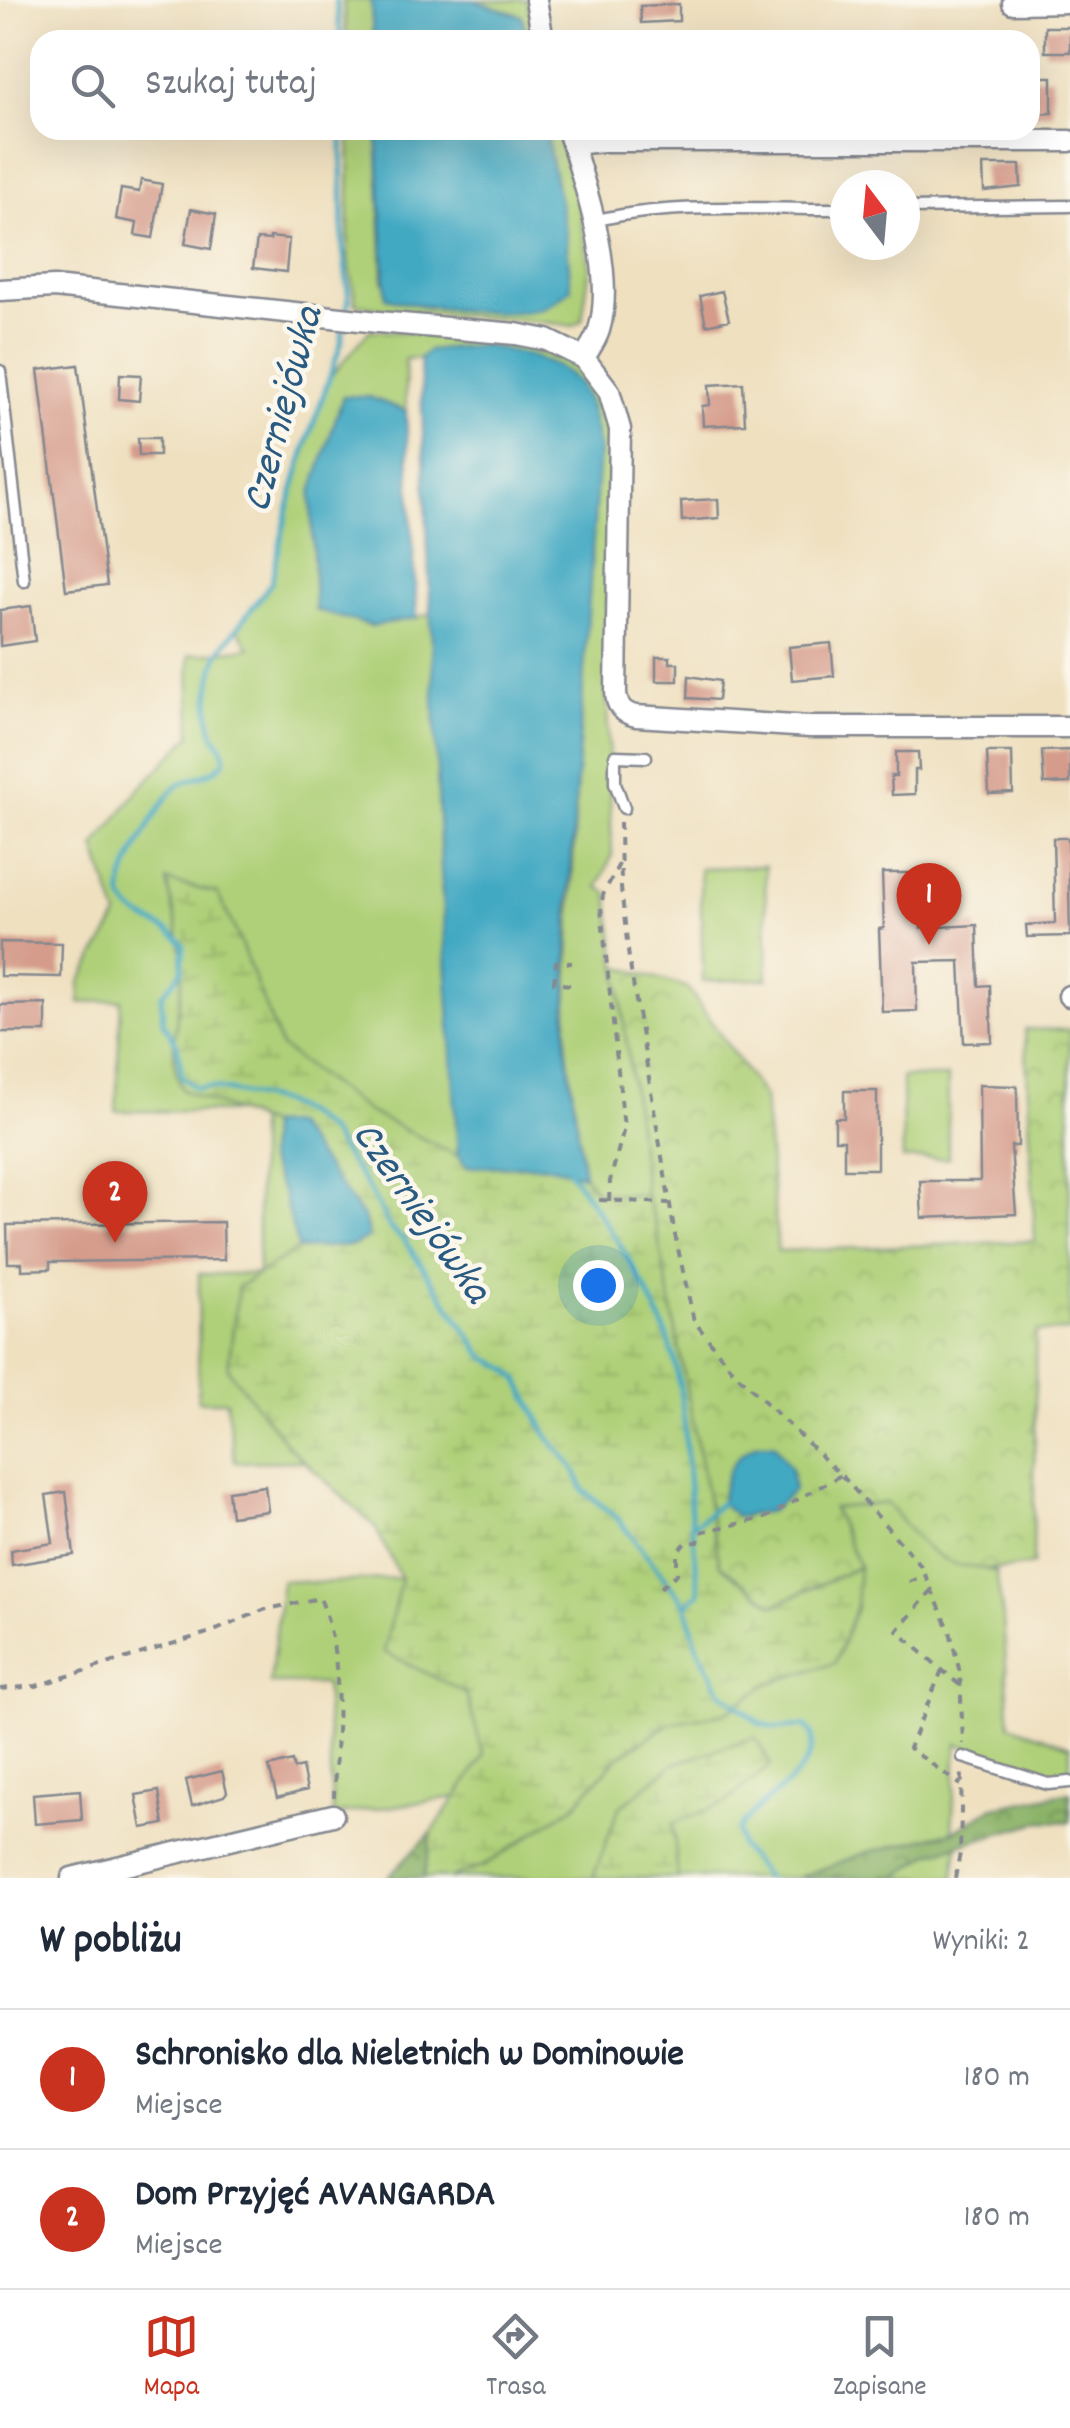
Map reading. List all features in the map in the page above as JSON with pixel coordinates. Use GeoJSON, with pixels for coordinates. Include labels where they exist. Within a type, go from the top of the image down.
{"type":"FeatureCollection","features":[{"type":"Feature","properties":{"kind":"street"},"geometry":{"type":"LineString","coordinates":[[536,0],[541,30]]}},
{"type":"Feature","properties":{"kind":"street"},"geometry":{"type":"LineString","coordinates":[[1013,3],[1070,2]]}},
{"type":"Feature","properties":{"kind":"street"},"geometry":{"type":"LineString","coordinates":[[572,140],[601,265],[603,298],[598,334],[584,358]]}},
{"type":"Feature","properties":{"kind":"street"},"geometry":{"type":"LineString","coordinates":[[595,140],[1070,140]]}},
{"type":"Feature","properties":{"kind":"street"},"geometry":{"type":"LineString","coordinates":[[0,290],[54,287],[532,336],[559,344],[584,358],[609,392],[620,429],[616,691],[624,712],[647,717],[810,727],[1070,727]]}},
{"type":"Feature","properties":{"kind":"street"},"geometry":{"type":"LineString","coordinates":[[72,1878],[334,1815]]}},
{"type":"Feature","properties":{"kind":"lane"},"geometry":{"type":"LineString","coordinates":[[920,208],[1070,206]]}},
{"type":"Feature","properties":{"kind":"lane"},"geometry":{"type":"LineString","coordinates":[[592,222],[622,214],[681,210],[830,209]]}},
{"type":"Feature","properties":{"kind":"lane"},"geometry":{"type":"LineString","coordinates":[[0,371],[24,581]]}},
{"type":"Feature","properties":{"kind":"lane"},"geometry":{"type":"LineString","coordinates":[[624,808],[616,783],[615,759],[646,757]]}},
{"type":"Feature","properties":{"kind":"lane"},"geometry":{"type":"LineString","coordinates":[[963,1758],[1048,1784],[1070,1782]]}},
{"type":"Feature","properties":{"kind":"path"},"geometry":{"type":"LineString","coordinates":[[624,808],[619,831],[620,862],[629,959],[694,1321],[733,1371],[841,1476],[934,1588],[950,1631],[962,1687],[963,1758],[956,1878]]}},
{"type":"Feature","properties":{"kind":"path"},"geometry":{"type":"LineString","coordinates":[[609,1201],[610,1181],[624,1128],[601,908],[603,895],[620,862]]}},
{"type":"Feature","properties":{"kind":"path"},"geometry":{"type":"LineString","coordinates":[[570,984],[554,983],[553,972],[556,962],[572,963]]}},
{"type":"Feature","properties":{"kind":"path"},"geometry":{"type":"LineString","coordinates":[[599,1200],[670,1204]]}},
{"type":"Feature","properties":{"kind":"path"},"geometry":{"type":"LineString","coordinates":[[660,1588],[677,1574],[677,1552],[686,1543],[698,1542],[700,1532],[765,1518],[841,1476]]}},
{"type":"Feature","properties":{"kind":"path"},"geometry":{"type":"LineString","coordinates":[[909,1582],[926,1574]]}},
{"type":"Feature","properties":{"kind":"path"},"geometry":{"type":"LineString","coordinates":[[934,1588],[896,1631],[962,1687]]}},
{"type":"Feature","properties":{"kind":"path"},"geometry":{"type":"LineString","coordinates":[[0,1689],[36,1686],[214,1631],[263,1610],[320,1598],[328,1617],[338,1679],[334,1815]]}},
{"type":"Feature","properties":{"kind":"path"},"geometry":{"type":"LineString","coordinates":[[942,1670],[909,1748],[961,1785]]}},
{"type":"Feature","properties":{"kind":"green space"},"geometry":{"type":"Polygon","coordinates":[[[343,0],[371,0],[372,30],[346,30],[343,0]]]}},
{"type":"Feature","properties":{"kind":"green space"},"geometry":{"type":"Polygon","coordinates":[[[472,0],[527,0],[533,30],[525,30],[522,16],[472,0]]]}},
{"type":"Feature","properties":{"kind":"green space"},"geometry":{"type":"Polygon","coordinates":[[[350,140],[377,140],[383,281],[421,307],[505,311],[544,308],[566,233],[547,140],[561,140],[576,189],[590,266],[582,320],[573,326],[356,304],[348,258],[350,140]]]}},
{"type":"Feature","properties":{"kind":"green space"},"geometry":{"type":"Polygon","coordinates":[[[370,330],[449,335],[508,343],[559,357],[583,375],[601,404],[613,476],[607,649],[612,856],[598,887],[608,893],[646,1196],[656,1226],[832,1508],[886,1503],[938,1556],[996,1572],[1010,1725],[1070,1746],[1070,1773],[1048,1780],[957,1743],[952,1832],[865,1853],[798,1878],[449,1878],[484,1866],[575,1805],[617,1758],[668,1724],[467,1693],[484,1756],[456,1797],[333,1815],[325,1684],[270,1684],[282,1580],[316,1583],[401,1578],[375,1526],[305,1461],[235,1462],[226,1401],[198,1401],[199,1274],[258,1274],[258,1121],[236,1112],[116,1111],[121,1000],[80,1003],[80,982],[118,917],[95,847],[138,790],[191,735],[189,655],[250,648],[237,628],[271,583],[288,509],[327,381],[370,330]],[[484,345],[430,350],[420,358],[405,359],[406,411],[369,397],[371,626],[432,614],[442,894],[543,1165],[583,1175],[566,1044],[591,410],[581,387],[563,371],[537,359],[484,345]],[[267,1159],[283,1194],[354,1245],[267,1159]]]}},
{"type":"Feature","properties":{"kind":"green space"},"geometry":{"type":"Polygon","coordinates":[[[765,866],[768,979],[703,981],[700,868],[765,866]]]}},
{"type":"Feature","properties":{"kind":"green space"},"geometry":{"type":"Polygon","coordinates":[[[167,881],[217,893],[281,1047],[367,1111],[458,1156],[467,1167],[543,1165],[584,1175],[597,1193],[646,1196],[656,1226],[832,1508],[859,1567],[856,1607],[835,1663],[769,1683],[725,1713],[669,1723],[617,1758],[575,1805],[484,1866],[449,1878],[424,1878],[432,1832],[484,1756],[466,1693],[384,1652],[401,1579],[375,1527],[288,1446],[228,1369],[238,1287],[298,1249],[354,1245],[369,1236],[364,1218],[293,1125],[269,1125],[182,1090],[174,1047],[182,962],[167,881]]]}},
{"type":"Feature","properties":{"kind":"green space"},"geometry":{"type":"Polygon","coordinates":[[[617,966],[687,987],[764,1097],[778,1251],[1035,1241],[1025,1029],[1070,1030],[1070,1331],[1036,1332],[1033,1564],[984,1569],[947,1561],[923,1545],[886,1503],[833,1508],[859,1567],[774,1605],[720,1565],[656,1226],[646,1196],[617,966]]]}},
{"type":"Feature","properties":{"kind":"green space"},"geometry":{"type":"Polygon","coordinates":[[[902,1077],[948,1077],[948,1158],[903,1159],[902,1077]]]}},
{"type":"Feature","properties":{"kind":"green space"},"geometry":{"type":"Polygon","coordinates":[[[755,1737],[771,1765],[725,1803],[673,1824],[678,1878],[593,1878],[619,1808],[673,1764],[755,1737]]]}},
{"type":"Feature","properties":{"kind":"green space"},"geometry":{"type":"Polygon","coordinates":[[[1070,1792],[1070,1822],[1042,1821],[931,1853],[896,1878],[798,1878],[865,1853],[952,1832],[994,1807],[1070,1792]]]}},
{"type":"Feature","properties":{"kind":"green space"},"geometry":{"type":"Polygon","coordinates":[[[432,1832],[424,1878],[387,1878],[432,1832]]]}},
{"type":"Feature","properties":{"kind":"green space"},"geometry":{"type":"Polygon","coordinates":[[[958,1844],[954,1878],[896,1878],[931,1853],[958,1844]]]}},
{"type":"Feature","properties":{"kind":"water"},"geometry":{"type":"Polygon","coordinates":[[[371,0],[472,0],[522,16],[525,30],[372,30],[371,0]]]}},
{"type":"Feature","properties":{"kind":"water"},"geometry":{"type":"Polygon","coordinates":[[[378,140],[547,140],[566,233],[571,289],[545,307],[511,312],[443,308],[386,298],[378,140]]]}},
{"type":"Feature","properties":{"kind":"water"},"geometry":{"type":"Polygon","coordinates":[[[484,345],[534,357],[570,375],[587,398],[599,451],[569,895],[566,1044],[584,1175],[543,1165],[467,1167],[458,1156],[442,894],[420,358],[429,350],[484,345]]]}},
{"type":"Feature","properties":{"kind":"water"},"geometry":{"type":"Polygon","coordinates":[[[343,396],[369,397],[406,411],[417,618],[371,626],[315,610],[311,495],[343,396]]]}},
{"type":"Feature","properties":{"kind":"water"},"geometry":{"type":"Polygon","coordinates":[[[293,1124],[364,1218],[369,1237],[354,1245],[298,1249],[283,1194],[267,1159],[269,1125],[293,1124]]]}},
{"type":"Feature","properties":{"kind":"water"},"geometry":{"type":"Polygon","coordinates":[[[758,1444],[774,1444],[791,1469],[794,1490],[771,1511],[738,1517],[721,1503],[725,1484],[735,1461],[758,1444]]]}},
{"type":"Feature","properties":{"kind":"building"},"geometry":{"type":"Polygon","coordinates":[[[679,4],[679,21],[641,23],[640,6],[679,4]]]}},
{"type":"Feature","properties":{"kind":"building"},"geometry":{"type":"Polygon","coordinates":[[[1045,27],[1070,27],[1070,52],[1045,52],[1045,27]]]}},
{"type":"Feature","properties":{"kind":"building"},"geometry":{"type":"Polygon","coordinates":[[[1040,77],[1052,77],[1052,113],[1040,114],[1040,77]]]}},
{"type":"Feature","properties":{"kind":"building"},"geometry":{"type":"Polygon","coordinates":[[[983,165],[1020,165],[1021,187],[984,191],[983,165]]]}},
{"type":"Feature","properties":{"kind":"building"},"geometry":{"type":"Polygon","coordinates":[[[141,180],[162,184],[153,238],[135,235],[137,223],[116,219],[121,189],[139,192],[141,180]]]}},
{"type":"Feature","properties":{"kind":"building"},"geometry":{"type":"Polygon","coordinates":[[[191,209],[216,214],[211,249],[185,244],[191,209]]]}},
{"type":"Feature","properties":{"kind":"building"},"geometry":{"type":"Polygon","coordinates":[[[257,239],[289,239],[286,272],[253,268],[257,239]]]}},
{"type":"Feature","properties":{"kind":"building"},"geometry":{"type":"Polygon","coordinates":[[[722,291],[729,320],[706,325],[700,296],[722,291]]]}},
{"type":"Feature","properties":{"kind":"building"},"geometry":{"type":"Polygon","coordinates":[[[78,365],[107,585],[66,590],[38,370],[78,365]]]}},
{"type":"Feature","properties":{"kind":"building"},"geometry":{"type":"Polygon","coordinates":[[[120,374],[141,375],[139,401],[119,399],[120,374]]]}},
{"type":"Feature","properties":{"kind":"building"},"geometry":{"type":"Polygon","coordinates":[[[743,383],[745,424],[703,426],[702,406],[710,405],[709,385],[743,383]]]}},
{"type":"Feature","properties":{"kind":"building"},"geometry":{"type":"Polygon","coordinates":[[[138,438],[159,438],[159,455],[139,455],[138,438]]]}},
{"type":"Feature","properties":{"kind":"building"},"geometry":{"type":"Polygon","coordinates":[[[718,499],[719,518],[682,521],[681,501],[718,499]]]}},
{"type":"Feature","properties":{"kind":"building"},"geometry":{"type":"Polygon","coordinates":[[[31,606],[35,641],[0,646],[0,610],[31,606]]]}},
{"type":"Feature","properties":{"kind":"building"},"geometry":{"type":"Polygon","coordinates":[[[831,643],[834,676],[792,680],[789,647],[831,643]]]}},
{"type":"Feature","properties":{"kind":"building"},"geometry":{"type":"Polygon","coordinates":[[[656,657],[670,657],[670,663],[678,663],[678,681],[656,681],[656,657]]]}},
{"type":"Feature","properties":{"kind":"building"},"geometry":{"type":"Polygon","coordinates":[[[689,676],[720,681],[718,700],[688,698],[689,676]]]}},
{"type":"Feature","properties":{"kind":"building"},"geometry":{"type":"Polygon","coordinates":[[[1070,750],[1070,783],[1044,784],[1042,751],[1070,750]]]}},
{"type":"Feature","properties":{"kind":"building"},"geometry":{"type":"Polygon","coordinates":[[[896,752],[918,752],[915,794],[892,795],[896,752]]]}},
{"type":"Feature","properties":{"kind":"building"},"geometry":{"type":"Polygon","coordinates":[[[987,752],[1012,752],[1013,793],[989,794],[987,752]]]}},
{"type":"Feature","properties":{"kind":"building"},"geometry":{"type":"Polygon","coordinates":[[[1053,838],[1068,838],[1070,936],[1027,937],[1026,925],[1055,923],[1053,838]]]}},
{"type":"Feature","properties":{"kind":"building"},"geometry":{"type":"Polygon","coordinates":[[[882,873],[919,873],[921,928],[977,925],[979,986],[990,985],[992,1042],[964,1043],[960,961],[916,962],[917,1011],[882,1012],[882,873]]]}},
{"type":"Feature","properties":{"kind":"building"},"geometry":{"type":"Polygon","coordinates":[[[0,942],[62,943],[61,977],[0,976],[0,942]]]}},
{"type":"Feature","properties":{"kind":"building"},"geometry":{"type":"Polygon","coordinates":[[[46,1004],[46,1032],[0,1032],[0,1005],[46,1004]]]}},
{"type":"Feature","properties":{"kind":"building"},"geometry":{"type":"Polygon","coordinates":[[[979,1085],[1017,1086],[1018,1146],[1011,1146],[1016,1214],[922,1218],[920,1181],[980,1181],[979,1085]]]}},
{"type":"Feature","properties":{"kind":"building"},"geometry":{"type":"Polygon","coordinates":[[[844,1091],[877,1091],[877,1169],[844,1169],[844,1140],[835,1140],[835,1118],[844,1118],[844,1091]]]}},
{"type":"Feature","properties":{"kind":"building"},"geometry":{"type":"Polygon","coordinates":[[[223,1222],[224,1260],[50,1262],[50,1269],[22,1270],[22,1263],[8,1263],[7,1225],[223,1222]]]}},
{"type":"Feature","properties":{"kind":"building"},"geometry":{"type":"Polygon","coordinates":[[[265,1486],[268,1511],[231,1516],[228,1491],[265,1486]]]}},
{"type":"Feature","properties":{"kind":"building"},"geometry":{"type":"Polygon","coordinates":[[[66,1492],[74,1555],[12,1565],[11,1550],[53,1543],[46,1495],[66,1492]]]}},
{"type":"Feature","properties":{"kind":"building"},"geometry":{"type":"Polygon","coordinates":[[[292,1761],[294,1769],[302,1767],[307,1790],[277,1798],[269,1767],[292,1761]]]}},
{"type":"Feature","properties":{"kind":"building"},"geometry":{"type":"Polygon","coordinates":[[[222,1771],[227,1792],[224,1796],[192,1806],[186,1780],[222,1771]]]}},
{"type":"Feature","properties":{"kind":"building"},"geometry":{"type":"Polygon","coordinates":[[[80,1790],[82,1820],[35,1824],[33,1794],[80,1790]]]}},
{"type":"Feature","properties":{"kind":"building"},"geometry":{"type":"Polygon","coordinates":[[[159,1791],[164,1824],[142,1828],[136,1795],[159,1791]]]}},
{"type":"Feature","properties":{"kind":"waterway","name":"Czerniejówka"},"geometry":{"type":"LineString","coordinates":[[336,0],[340,30]]}},
{"type":"Feature","properties":{"kind":"waterway","name":"Czerniejówka"},"geometry":{"type":"LineString","coordinates":[[342,140],[343,248],[349,299],[346,314]]}},
{"type":"Feature","properties":{"kind":"waterway","name":"Czerniejówka"},"geometry":{"type":"LineString","coordinates":[[344,325],[288,509],[271,583],[216,661],[209,712],[225,760],[213,771],[179,785],[166,798],[131,861],[123,900],[135,913],[170,932],[184,945],[182,971],[161,996],[163,1022],[177,1045],[182,1077],[196,1088],[210,1087],[282,1102],[328,1131],[368,1188],[390,1228],[404,1240],[484,1357],[518,1379],[548,1437],[574,1468],[584,1491],[617,1518],[686,1605],[697,1646],[721,1692],[759,1723],[775,1728],[805,1726],[812,1733],[806,1763],[738,1831],[740,1846],[767,1878]]}},
{"type":"Feature","properties":{"kind":"waterway"},"geometry":{"type":"LineString","coordinates":[[569,1171],[632,1264],[669,1341],[682,1404],[692,1527]]}},
{"type":"Feature","properties":{"kind":"waterway"},"geometry":{"type":"LineString","coordinates":[[686,1605],[699,1593],[692,1527],[721,1503]]}},
{"type":"Feature","properties":{"kind":"place","name":"Schronisko dla Nieletnich w Dominowie"},"geometry":{"type":"Point","coordinates":[929,945]}},
{"type":"Feature","properties":{"kind":"place","name":"Dom Przyjęć AVANGARDA"},"geometry":{"type":"Point","coordinates":[115,1243]}}]}
